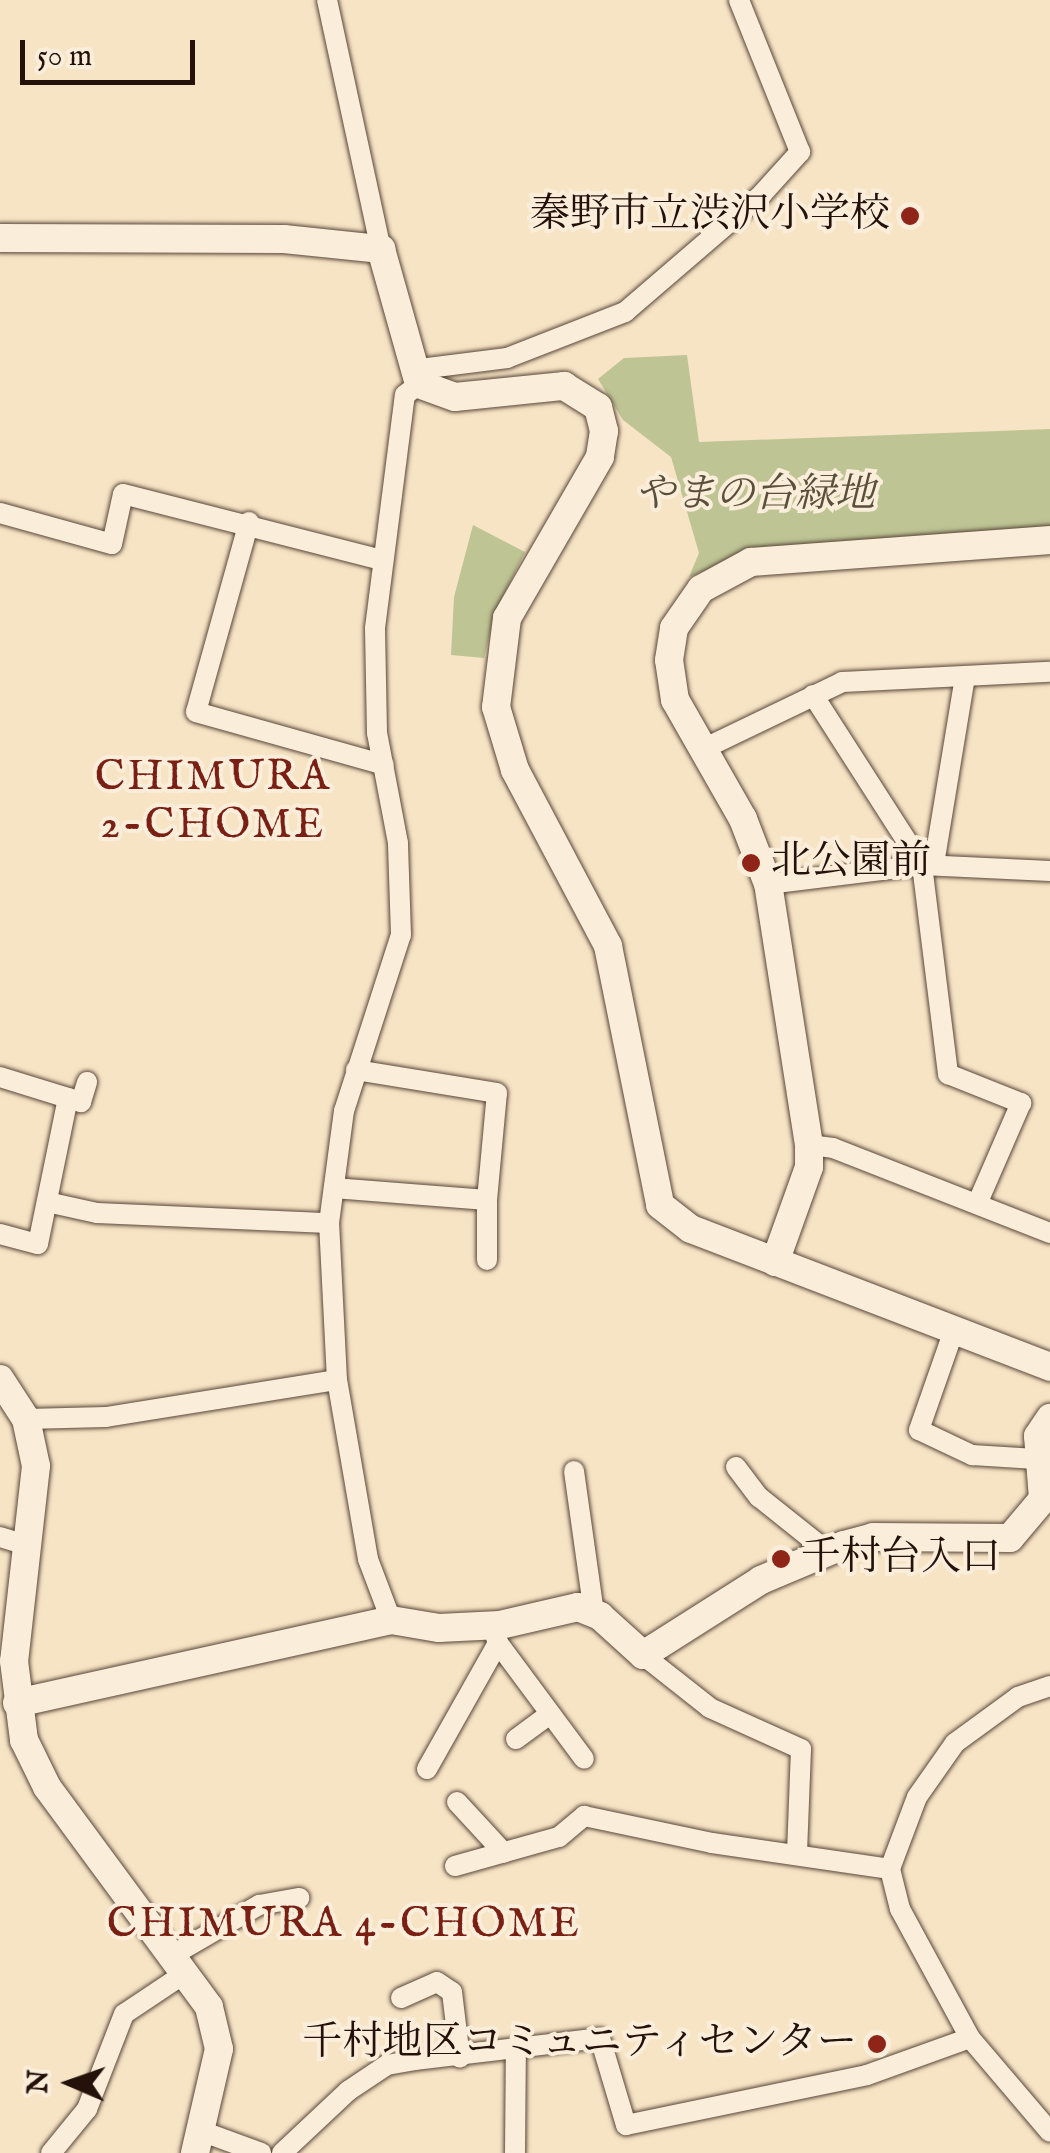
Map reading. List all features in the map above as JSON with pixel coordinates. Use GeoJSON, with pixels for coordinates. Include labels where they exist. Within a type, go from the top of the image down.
{"type":"FeatureCollection","features":[{"type":"Feature","properties":{"kind":"street"},"geometry":{"type":"LineString","coordinates":[[327,0],[381,249],[415,377],[406,395],[382,560],[373,681],[400,861],[401,935],[356,1070],[329,1222],[338,1380],[368,1559],[391,1620]]}},
{"type":"Feature","properties":{"kind":"street"},"geometry":{"type":"LineString","coordinates":[[415,377],[507,358],[625,312],[762,194],[800,152],[739,0]]}},
{"type":"Feature","properties":{"kind":"street"},"geometry":{"type":"LineString","coordinates":[[0,238],[284,238],[381,249]]}},
{"type":"Feature","properties":{"kind":"street"},"geometry":{"type":"LineString","coordinates":[[415,377],[455,397],[564,386],[587,396],[604,418],[600,457],[507,618],[496,707],[515,770],[608,946],[660,1205],[691,1229],[1050,1367]]}},
{"type":"Feature","properties":{"kind":"street"},"geometry":{"type":"LineString","coordinates":[[0,513],[112,544],[124,494],[249,522],[382,560]]}},
{"type":"Feature","properties":{"kind":"street"},"geometry":{"type":"LineString","coordinates":[[249,522],[196,712],[384,765]]}},
{"type":"Feature","properties":{"kind":"street"},"geometry":{"type":"LineString","coordinates":[[775,1262],[809,1167],[809,1145],[768,884],[742,819],[675,700],[669,644],[692,598],[724,571],[763,560],[1050,540]]}},
{"type":"Feature","properties":{"kind":"street"},"geometry":{"type":"LineString","coordinates":[[701,750],[842,682],[1050,672]]}},
{"type":"Feature","properties":{"kind":"street"},"geometry":{"type":"LineString","coordinates":[[965,678],[928,864],[948,1074],[1021,1103],[977,1204]]}},
{"type":"Feature","properties":{"kind":"street"},"geometry":{"type":"LineString","coordinates":[[813,695],[928,864]]}},
{"type":"Feature","properties":{"kind":"street"},"geometry":{"type":"LineString","coordinates":[[768,884],[928,864],[1050,871]]}},
{"type":"Feature","properties":{"kind":"street"},"geometry":{"type":"LineString","coordinates":[[356,1070],[496,1093],[487,1200],[487,1260]]}},
{"type":"Feature","properties":{"kind":"street"},"geometry":{"type":"LineString","coordinates":[[0,1077],[81,1102],[87,1082]]}},
{"type":"Feature","properties":{"kind":"street"},"geometry":{"type":"LineString","coordinates":[[0,1234],[38,1244],[68,1098]]}},
{"type":"Feature","properties":{"kind":"street"},"geometry":{"type":"LineString","coordinates":[[809,1145],[833,1148],[1050,1233]]}},
{"type":"Feature","properties":{"kind":"street"},"geometry":{"type":"LineString","coordinates":[[334,1188],[487,1200]]}},
{"type":"Feature","properties":{"kind":"street"},"geometry":{"type":"LineString","coordinates":[[155,1216],[157,1193]]}},
{"type":"Feature","properties":{"kind":"street"},"geometry":{"type":"LineString","coordinates":[[47,1202],[155,1216],[329,1222]]}},
{"type":"Feature","properties":{"kind":"street"},"geometry":{"type":"LineString","coordinates":[[954,1330],[919,1430],[972,1455],[1036,1459]]}},
{"type":"Feature","properties":{"kind":"street"},"geometry":{"type":"LineString","coordinates":[[0,1379],[26,1419],[36,1466],[14,1661],[24,1740],[47,1787],[209,2007],[219,2049],[198,2142],[261,2153]]}},
{"type":"Feature","properties":{"kind":"street"},"geometry":{"type":"LineString","coordinates":[[26,1419],[106,1417],[338,1380]]}},
{"type":"Feature","properties":{"kind":"street"},"geometry":{"type":"LineString","coordinates":[[643,1654],[761,1580],[873,1537],[995,1542],[1024,1528],[1046,1497],[1036,1459],[1038,1436],[1050,1418]]}},
{"type":"Feature","properties":{"kind":"street"},"geometry":{"type":"LineString","coordinates":[[736,1468],[760,1497],[828,1552]]}},
{"type":"Feature","properties":{"kind":"street"},"geometry":{"type":"LineString","coordinates":[[574,1471],[594,1613]]}},
{"type":"Feature","properties":{"kind":"street"},"geometry":{"type":"LineString","coordinates":[[0,1537],[29,1546]]}},
{"type":"Feature","properties":{"kind":"street"},"geometry":{"type":"LineString","coordinates":[[17,1703],[391,1620],[495,1634],[563,1606],[594,1613],[710,1708],[801,1749],[797,1854]]}},
{"type":"Feature","properties":{"kind":"street"},"geometry":{"type":"LineString","coordinates":[[495,1634],[584,1759]]}},
{"type":"Feature","properties":{"kind":"street"},"geometry":{"type":"LineString","coordinates":[[427,1769],[495,1634]]}},
{"type":"Feature","properties":{"kind":"street"},"geometry":{"type":"LineString","coordinates":[[1050,1686],[1018,1698],[944,1756],[917,1798],[890,1868],[900,1910],[970,2038],[1050,2132]]}},
{"type":"Feature","properties":{"kind":"street"},"geometry":{"type":"LineString","coordinates":[[516,1739],[550,1714]]}},
{"type":"Feature","properties":{"kind":"street"},"geometry":{"type":"LineString","coordinates":[[457,1802],[504,1853]]}},
{"type":"Feature","properties":{"kind":"street"},"geometry":{"type":"LineString","coordinates":[[454,1866],[559,1838],[584,1816],[890,1868]]}},
{"type":"Feature","properties":{"kind":"street"},"geometry":{"type":"LineString","coordinates":[[52,2153],[87,2110],[124,2014],[177,1965],[259,1905],[298,1898]]}},
{"type":"Feature","properties":{"kind":"street"},"geometry":{"type":"LineString","coordinates":[[411,1987],[436,1982],[452,1992],[460,2058]]}},
{"type":"Feature","properties":{"kind":"street"},"geometry":{"type":"LineString","coordinates":[[282,2153],[387,2065],[600,2038],[626,2125],[867,2075],[970,2038]]}},
{"type":"Feature","properties":{"kind":"street"},"geometry":{"type":"LineString","coordinates":[[515,2153],[516,2048]]}},
{"type":"Feature","properties":{"kind":"green space","name":"やまの台緑地"},"geometry":{"type":"Polygon","coordinates":[[[687,355],[699,442],[1050,429],[1050,529],[746,554],[689,577],[699,553],[671,457],[623,420],[598,379],[624,358],[687,355]]]}},
{"type":"Feature","properties":{"kind":"green space"},"geometry":{"type":"Polygon","coordinates":[[[473,525],[525,552],[495,612],[484,658],[451,655],[454,597],[473,525]]]}},
{"type":"Feature","properties":{"kind":"place","name":"秦野市立渋沢小学校"},"geometry":{"type":"Point","coordinates":[910,216]}},
{"type":"Feature","properties":{"kind":"place","name":"北公園前"},"geometry":{"type":"Point","coordinates":[751,863]}},
{"type":"Feature","properties":{"kind":"place","name":"千村台入口"},"geometry":{"type":"Point","coordinates":[781,1559]}},
{"type":"Feature","properties":{"kind":"place","name":"千村地区コミュニティセンター"},"geometry":{"type":"Point","coordinates":[877,2044]}},
{"type":"Feature","properties":{"kind":"district","name":"CHIMURA 2-CHOME"},"geometry":{"type":"Point","coordinates":[213,802]}},
{"type":"Feature","properties":{"kind":"district","name":"CHIMURA 4-CHOME"},"geometry":{"type":"Point","coordinates":[344,1925]}}]}
